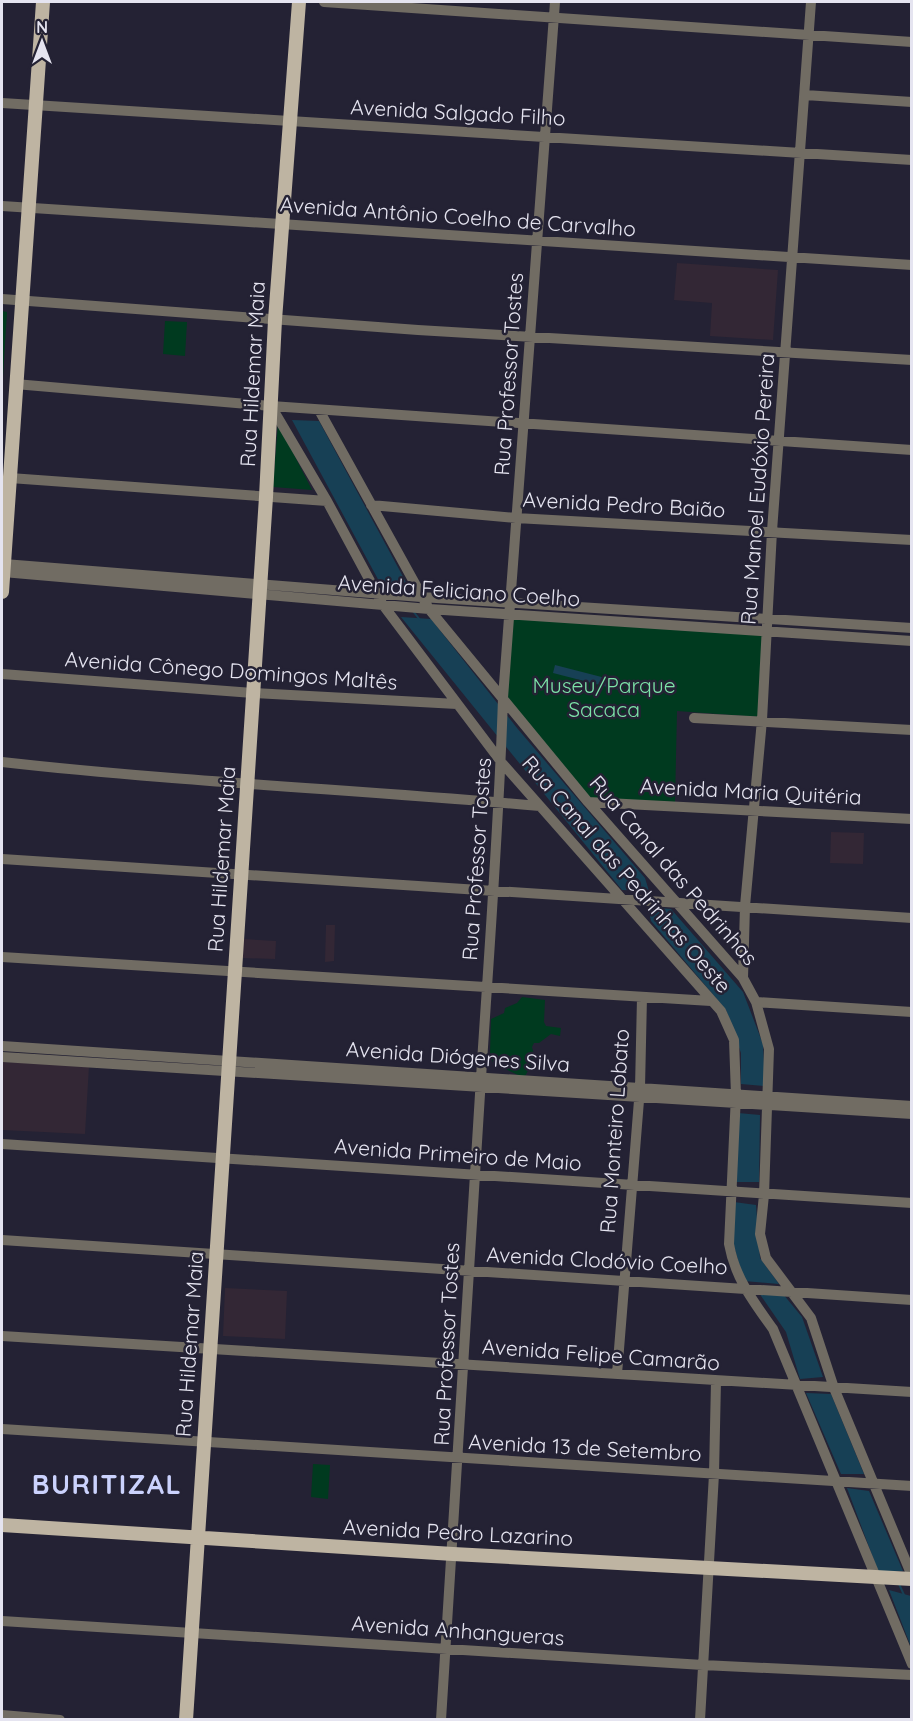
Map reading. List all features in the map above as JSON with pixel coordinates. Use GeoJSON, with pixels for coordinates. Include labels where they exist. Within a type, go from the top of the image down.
{"type":"FeatureCollection","features":[{"type":"Feature","properties":{"kind":"main road"},"geometry":{"type":"LineString","coordinates":[[2,592],[43,2]]}},
{"type":"Feature","properties":{"kind":"main road","name":"Rua Hildemar Maia"},"geometry":{"type":"LineString","coordinates":[[186,1719],[189,1632],[198,1536],[272,406],[275,320],[299,2]]}},
{"type":"Feature","properties":{"kind":"main road","name":"Avenida Pedro Lazarino"},"geometry":{"type":"LineString","coordinates":[[2,1525],[453,1554],[904,1578]]}},
{"type":"Feature","properties":{"kind":"street"},"geometry":{"type":"LineString","coordinates":[[324,2],[912,42]]}},
{"type":"Feature","properties":{"kind":"street","name":"Rua Professor Tostes"},"geometry":{"type":"LineString","coordinates":[[441,1719],[465,1365],[497,802],[502,763],[508,614],[532,337],[555,2]]}},
{"type":"Feature","properties":{"kind":"street","name":"Rua Manoel Eudóxio Pereira"},"geometry":{"type":"LineString","coordinates":[[743,978],[745,906],[762,720],[772,531],[811,2]]}},
{"type":"Feature","properties":{"kind":"street"},"geometry":{"type":"LineString","coordinates":[[805,95],[912,102]]}},
{"type":"Feature","properties":{"kind":"street","name":"Avenida Salgado Filho"},"geometry":{"type":"LineString","coordinates":[[2,103],[912,160]]}},
{"type":"Feature","properties":{"kind":"street","name":"Avenida Antônio Coelho de Carvalho"},"geometry":{"type":"LineString","coordinates":[[2,206],[912,265]]}},
{"type":"Feature","properties":{"kind":"street"},"geometry":{"type":"LineString","coordinates":[[2,299],[275,320],[912,360]]}},
{"type":"Feature","properties":{"kind":"street"},"geometry":{"type":"LineString","coordinates":[[15,384],[319,410],[525,422],[912,450]]}},
{"type":"Feature","properties":{"kind":"street","name":"Rua Canal das Pedrinhas Oeste"},"geometry":{"type":"LineString","coordinates":[[272,406],[383,605],[502,763],[721,1011],[734,1040],[739,1099],[729,1244],[733,1265],[773,1329],[799,1385],[838,1482]]}},
{"type":"Feature","properties":{"kind":"street","name":"Rua Canal das Pedrinhas"},"geometry":{"type":"LineString","coordinates":[[319,410],[421,603],[588,802],[743,978],[756,1002],[769,1049],[760,1195],[760,1234],[766,1258],[786,1291],[811,1318],[831,1388],[904,1578]]}},
{"type":"Feature","properties":{"kind":"street"},"geometry":{"type":"LineString","coordinates":[[10,478],[327,501]]}},
{"type":"Feature","properties":{"kind":"street","name":"Avenida Pedro Baião"},"geometry":{"type":"LineString","coordinates":[[371,505],[516,518],[912,540]]}},
{"type":"Feature","properties":{"kind":"street","name":"Avenida Feliciano Coelho"},"geometry":{"type":"LineString","coordinates":[[4,568],[260,589],[389,594],[421,603],[508,614],[696,620],[767,618],[906,628]]}},
{"type":"Feature","properties":{"kind":"street","name":"Avenida Feliciano Coelho"},"geometry":{"type":"LineString","coordinates":[[260,589],[395,606],[421,603],[510,601],[696,620],[767,630],[912,641]]}},
{"type":"Feature","properties":{"kind":"street"},"geometry":{"type":"LineString","coordinates":[[900,640],[906,628]]}},
{"type":"Feature","properties":{"kind":"street","name":"Avenida Cônego Domingos Maltês"},"geometry":{"type":"LineString","coordinates":[[2,674],[253,693],[457,704]]}},
{"type":"Feature","properties":{"kind":"street"},"geometry":{"type":"LineString","coordinates":[[694,718],[912,730]]}},
{"type":"Feature","properties":{"kind":"street"},"geometry":{"type":"LineString","coordinates":[[2,762],[112,774],[247,782],[540,806]]}},
{"type":"Feature","properties":{"kind":"street","name":"Avenida Maria Quitéria"},"geometry":{"type":"LineString","coordinates":[[588,802],[912,819]]}},
{"type":"Feature","properties":{"kind":"street"},"geometry":{"type":"LineString","coordinates":[[2,859],[492,893],[663,900],[912,918]]}},
{"type":"Feature","properties":{"kind":"street"},"geometry":{"type":"LineString","coordinates":[[2,957],[642,998],[711,1000]]}},
{"type":"Feature","properties":{"kind":"street","name":"Rua Monteiro Lobato"},"geometry":{"type":"LineString","coordinates":[[617,1374],[639,1093],[642,998]]}},
{"type":"Feature","properties":{"kind":"street"},"geometry":{"type":"LineString","coordinates":[[756,1002],[912,1012]]}},
{"type":"Feature","properties":{"kind":"street","name":"Avenida Diógenes Silva"},"geometry":{"type":"LineString","coordinates":[[2,1046],[103,1058],[227,1066],[359,1080],[481,1082]]}},
{"type":"Feature","properties":{"kind":"street","name":"Avenida Diógenes Silva"},"geometry":{"type":"LineString","coordinates":[[2,1057],[103,1058]]}},
{"type":"Feature","properties":{"kind":"street","name":"Avenida Diógenes Silva"},"geometry":{"type":"LineString","coordinates":[[227,1066],[360,1068],[481,1082],[739,1099],[912,1114]]}},
{"type":"Feature","properties":{"kind":"street"},"geometry":{"type":"LineString","coordinates":[[359,1080],[360,1068]]}},
{"type":"Feature","properties":{"kind":"street","name":"Avenida Diógenes Silva"},"geometry":{"type":"LineString","coordinates":[[764,1101],[912,1106]]}},
{"type":"Feature","properties":{"kind":"street","name":"Avenida Primeiro de Maio"},"geometry":{"type":"LineString","coordinates":[[2,1144],[760,1195],[912,1203]]}},
{"type":"Feature","properties":{"kind":"street","name":"Avenida Clodóvio Coelho"},"geometry":{"type":"LineString","coordinates":[[2,1240],[786,1291]]}},
{"type":"Feature","properties":{"kind":"street"},"geometry":{"type":"LineString","coordinates":[[786,1291],[912,1300]]}},
{"type":"Feature","properties":{"kind":"street","name":"Avenida Felipe Camarão"},"geometry":{"type":"LineString","coordinates":[[2,1336],[912,1392]]}},
{"type":"Feature","properties":{"kind":"street"},"geometry":{"type":"LineString","coordinates":[[700,1719],[714,1474],[716,1381]]}},
{"type":"Feature","properties":{"kind":"street","name":"Avenida 13 de Setembro"},"geometry":{"type":"LineString","coordinates":[[2,1429],[867,1483]]}},
{"type":"Feature","properties":{"kind":"street"},"geometry":{"type":"LineString","coordinates":[[838,1482],[912,1664]]}},
{"type":"Feature","properties":{"kind":"street"},"geometry":{"type":"LineString","coordinates":[[867,1483],[912,1486]]}},
{"type":"Feature","properties":{"kind":"street","name":"Avenida Anhangueras"},"geometry":{"type":"LineString","coordinates":[[2,1621],[703,1665],[912,1675]]}},
{"type":"Feature","properties":{"kind":"street"},"geometry":{"type":"LineString","coordinates":[[2,1715],[60,1719]]}},
{"type":"Feature","properties":{"kind":"shaded area"},"geometry":{"type":"Polygon","coordinates":[[[677,263],[778,270],[773,340],[710,336],[712,303],[674,300],[677,263]]]}},
{"type":"Feature","properties":{"kind":"shaded area"},"geometry":{"type":"Polygon","coordinates":[[[831,832],[864,833],[863,864],[830,863],[831,832]]]}},
{"type":"Feature","properties":{"kind":"shaded area"},"geometry":{"type":"Polygon","coordinates":[[[326,925],[335,925],[334,961],[325,962],[326,925]]]}},
{"type":"Feature","properties":{"kind":"shaded area"},"geometry":{"type":"Polygon","coordinates":[[[243,939],[276,941],[275,959],[242,958],[243,939]]]}},
{"type":"Feature","properties":{"kind":"shaded area"},"geometry":{"type":"Polygon","coordinates":[[[2,1062],[89,1066],[85,1134],[2,1130],[2,1062]]]}},
{"type":"Feature","properties":{"kind":"shaded area"},"geometry":{"type":"Polygon","coordinates":[[[225,1288],[287,1291],[285,1339],[223,1336],[225,1288]]]}},
{"type":"Feature","properties":{"kind":"green space"},"geometry":{"type":"Polygon","coordinates":[[[2,311],[7,312],[2,393],[2,311]]]}},
{"type":"Feature","properties":{"kind":"green space"},"geometry":{"type":"Polygon","coordinates":[[[165,321],[187,322],[185,356],[163,354],[165,321]]]}},
{"type":"Feature","properties":{"kind":"green space"},"geometry":{"type":"Polygon","coordinates":[[[278,423],[312,490],[273,487],[278,423]]]}},
{"type":"Feature","properties":{"kind":"green space","name":"Museu/Parque Sacaca"},"geometry":{"type":"Polygon","coordinates":[[[510,615],[764,631],[759,717],[677,711],[675,802],[589,799],[506,697],[510,615]]]}},
{"type":"Feature","properties":{"kind":"green space"},"geometry":{"type":"Polygon","coordinates":[[[522,997],[545,1000],[544,1022],[546,1026],[561,1028],[560,1036],[551,1034],[539,1043],[534,1043],[532,1047],[535,1058],[524,1078],[493,1063],[490,1053],[491,1019],[504,1013],[505,1008],[517,1003],[522,997]]]}},
{"type":"Feature","properties":{"kind":"green space"},"geometry":{"type":"Polygon","coordinates":[[[313,1464],[330,1465],[328,1499],[311,1497],[313,1464]]]}},
{"type":"Feature","properties":{"kind":"water"},"geometry":{"type":"Polygon","coordinates":[[[292,420],[319,421],[407,584],[380,583],[292,420]]]}},
{"type":"Feature","properties":{"kind":"water"},"geometry":{"type":"Polygon","coordinates":[[[401,617],[431,619],[517,728],[645,878],[649,891],[622,890],[401,617]]]}},
{"type":"Feature","properties":{"kind":"water"},"geometry":{"type":"Polygon","coordinates":[[[555,665],[621,682],[619,690],[553,673],[555,665]]]}},
{"type":"Feature","properties":{"kind":"water"},"geometry":{"type":"Polygon","coordinates":[[[648,907],[671,909],[743,992],[763,1044],[765,1086],[741,1084],[741,1053],[726,1010],[651,921],[648,907]]]}},
{"type":"Feature","properties":{"kind":"water"},"geometry":{"type":"Polygon","coordinates":[[[738,1113],[760,1115],[759,1182],[735,1182],[738,1113]]]}},
{"type":"Feature","properties":{"kind":"water"},"geometry":{"type":"Polygon","coordinates":[[[734,1202],[756,1205],[760,1258],[779,1284],[744,1281],[733,1243],[734,1202]]]}},
{"type":"Feature","properties":{"kind":"water"},"geometry":{"type":"Polygon","coordinates":[[[759,1293],[783,1294],[802,1317],[823,1377],[800,1379],[786,1332],[759,1293]]]}},
{"type":"Feature","properties":{"kind":"water"},"geometry":{"type":"Polygon","coordinates":[[[806,1393],[831,1394],[864,1474],[841,1474],[806,1393]]]}},
{"type":"Feature","properties":{"kind":"water"},"geometry":{"type":"Polygon","coordinates":[[[847,1488],[869,1491],[903,1571],[878,1571],[847,1488]]]}},
{"type":"Feature","properties":{"kind":"water"},"geometry":{"type":"Polygon","coordinates":[[[889,1590],[911,1596],[911,1647],[889,1590]]]}},
{"type":"Feature","properties":{"kind":"waterway"},"geometry":{"type":"LineString","coordinates":[[413,611],[420,620]]}},
{"type":"Feature","properties":{"kind":"waterway"},"geometry":{"type":"LineString","coordinates":[[899,1584],[904,1595]]}},
{"type":"Feature","properties":{"kind":"district","name":"BURITIZAL"},"geometry":{"type":"Point","coordinates":[107,1484]}}]}
